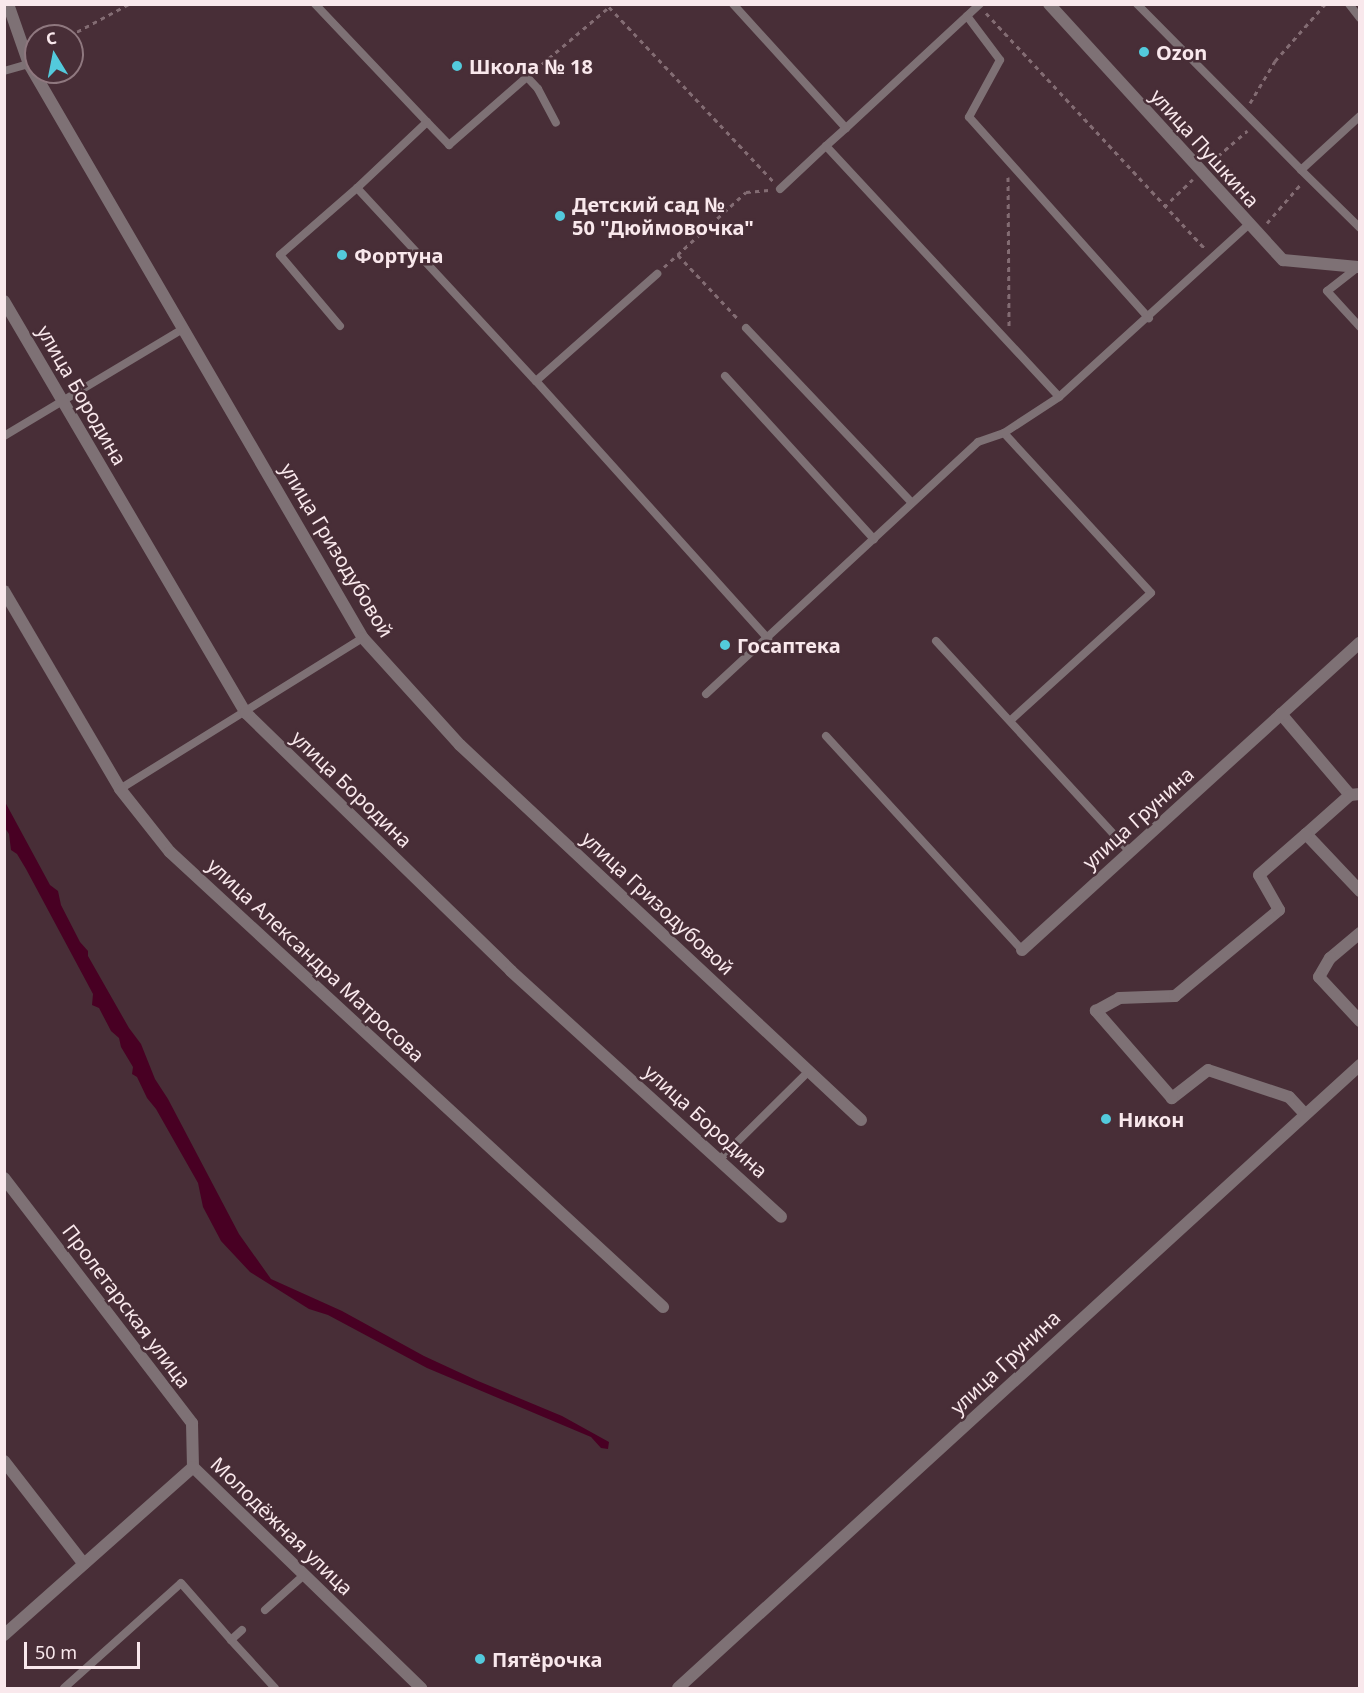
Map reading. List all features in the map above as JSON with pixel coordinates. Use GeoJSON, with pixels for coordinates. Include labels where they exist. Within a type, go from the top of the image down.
{"type":"FeatureCollection","features":[{"type":"Feature","properties":{"kind":"street","name":"улица Гризодубовой"},"geometry":{"type":"LineString","coordinates":[[8,4],[24,50]]}},
{"type":"Feature","properties":{"kind":"street","name":"улица Пушкина"},"geometry":{"type":"LineString","coordinates":[[1049,4],[1248,225],[1283,260],[1359,267]]}},
{"type":"Feature","properties":{"kind":"street","name":"улица Гризодубовой"},"geometry":{"type":"LineString","coordinates":[[41,84],[363,638],[460,745],[861,1120]]}},
{"type":"Feature","properties":{"kind":"street","name":"улица Бородина"},"geometry":{"type":"LineString","coordinates":[[4,301],[246,712],[511,971],[782,1217]]}},
{"type":"Feature","properties":{"kind":"street","name":"улица Александра Матросова"},"geometry":{"type":"LineString","coordinates":[[4,591],[120,789],[170,852],[663,1307]]}},
{"type":"Feature","properties":{"kind":"street","name":"улица Грунина"},"geometry":{"type":"LineString","coordinates":[[1022,950],[1359,642]]}},
{"type":"Feature","properties":{"kind":"street"},"geometry":{"type":"LineString","coordinates":[[1281,714],[1354,794],[1259,875],[1279,910],[1175,996],[1119,998],[1096,1011],[1172,1098],[1208,1070],[1289,1097],[1304,1113]]}},
{"type":"Feature","properties":{"kind":"street"},"geometry":{"type":"LineString","coordinates":[[1306,834],[1359,891]]}},
{"type":"Feature","properties":{"kind":"street"},"geometry":{"type":"LineString","coordinates":[[1359,933],[1330,958],[1319,977],[1359,1021]]}},
{"type":"Feature","properties":{"kind":"street","name":"улица Грунина"},"geometry":{"type":"LineString","coordinates":[[678,1689],[1359,1065]]}},
{"type":"Feature","properties":{"kind":"street","name":"Пролетарская улица"},"geometry":{"type":"LineString","coordinates":[[4,1178],[192,1423],[193,1467]]}},
{"type":"Feature","properties":{"kind":"street"},"geometry":{"type":"LineString","coordinates":[[4,1461],[84,1564]]}},
{"type":"Feature","properties":{"kind":"street","name":"Молодёжная улица"},"geometry":{"type":"LineString","coordinates":[[4,1635],[193,1467],[421,1689]]}},
{"type":"Feature","properties":{"kind":"lane"},"geometry":{"type":"LineString","coordinates":[[315,4],[449,145],[527,77],[538,89],[556,123]]}},
{"type":"Feature","properties":{"kind":"lane"},"geometry":{"type":"LineString","coordinates":[[733,4],[846,128]]}},
{"type":"Feature","properties":{"kind":"lane"},"geometry":{"type":"LineString","coordinates":[[1137,4],[1359,228]]}},
{"type":"Feature","properties":{"kind":"lane"},"geometry":{"type":"LineString","coordinates":[[1349,4],[1359,18]]}},
{"type":"Feature","properties":{"kind":"lane"},"geometry":{"type":"LineString","coordinates":[[780,189],[979,5]]}},
{"type":"Feature","properties":{"kind":"lane"},"geometry":{"type":"LineString","coordinates":[[967,16],[1000,60],[969,117],[1149,318]]}},
{"type":"Feature","properties":{"kind":"lane"},"geometry":{"type":"LineString","coordinates":[[4,71],[24,65]]}},
{"type":"Feature","properties":{"kind":"lane"},"geometry":{"type":"LineString","coordinates":[[1304,173],[1359,116]]}},
{"type":"Feature","properties":{"kind":"lane"},"geometry":{"type":"LineString","coordinates":[[340,326],[280,255],[357,188],[427,122]]}},
{"type":"Feature","properties":{"kind":"lane"},"geometry":{"type":"LineString","coordinates":[[826,146],[1059,397]]}},
{"type":"Feature","properties":{"kind":"lane"},"geometry":{"type":"LineString","coordinates":[[357,188],[536,381],[768,639]]}},
{"type":"Feature","properties":{"kind":"lane"},"geometry":{"type":"LineString","coordinates":[[706,694],[978,442],[1004,433],[1059,397],[1149,318],[1248,225]]}},
{"type":"Feature","properties":{"kind":"lane"},"geometry":{"type":"LineString","coordinates":[[1359,267],[1327,291],[1359,327]]}},
{"type":"Feature","properties":{"kind":"lane"},"geometry":{"type":"LineString","coordinates":[[536,381],[657,274]]}},
{"type":"Feature","properties":{"kind":"lane"},"geometry":{"type":"LineString","coordinates":[[746,328],[912,503]]}},
{"type":"Feature","properties":{"kind":"lane"},"geometry":{"type":"LineString","coordinates":[[4,436],[183,329]]}},
{"type":"Feature","properties":{"kind":"lane"},"geometry":{"type":"LineString","coordinates":[[725,376],[874,539]]}},
{"type":"Feature","properties":{"kind":"lane"},"geometry":{"type":"LineString","coordinates":[[1004,433],[1151,593],[1010,721]]}},
{"type":"Feature","properties":{"kind":"lane"},"geometry":{"type":"LineString","coordinates":[[120,789],[363,638]]}},
{"type":"Feature","properties":{"kind":"lane"},"geometry":{"type":"LineString","coordinates":[[936,641],[1130,852]]}},
{"type":"Feature","properties":{"kind":"lane"},"geometry":{"type":"LineString","coordinates":[[826,736],[1022,950]]}},
{"type":"Feature","properties":{"kind":"lane"},"geometry":{"type":"LineString","coordinates":[[720,1159],[809,1071]]}},
{"type":"Feature","properties":{"kind":"lane"},"geometry":{"type":"LineString","coordinates":[[265,1610],[304,1575]]}},
{"type":"Feature","properties":{"kind":"lane"},"geometry":{"type":"LineString","coordinates":[[64,1689],[181,1583],[275,1689]]}},
{"type":"Feature","properties":{"kind":"lane"},"geometry":{"type":"LineString","coordinates":[[231,1640],[242,1630]]}},
{"type":"Feature","properties":{"kind":"path"},"geometry":{"type":"LineString","coordinates":[[84,28],[129,4]]}},
{"type":"Feature","properties":{"kind":"path"},"geometry":{"type":"LineString","coordinates":[[979,5],[1213,258]]}},
{"type":"Feature","properties":{"kind":"path"},"geometry":{"type":"LineString","coordinates":[[527,77],[609,7],[780,189]]}},
{"type":"Feature","properties":{"kind":"path"},"geometry":{"type":"LineString","coordinates":[[1008,161],[1009,343]]}},
{"type":"Feature","properties":{"kind":"path"},"geometry":{"type":"LineString","coordinates":[[1258,234],[1304,173]]}},
{"type":"Feature","properties":{"kind":"path"},"geometry":{"type":"LineString","coordinates":[[657,274],[746,192],[780,189]]}},
{"type":"Feature","properties":{"kind":"path"},"geometry":{"type":"LineString","coordinates":[[678,255],[746,328]]}},
{"type":"Feature","properties":{"kind":"shaded area"},"geometry":{"type":"Polygon","coordinates":[[[4,800],[50,885],[58,891],[61,905],[80,942],[88,951],[88,956],[129,1028],[141,1044],[155,1079],[168,1099],[239,1234],[271,1279],[342,1311],[424,1356],[562,1416],[609,1442],[608,1449],[601,1448],[591,1437],[427,1368],[328,1315],[309,1309],[250,1272],[221,1241],[203,1207],[198,1183],[156,1109],[147,1098],[137,1077],[132,1074],[133,1067],[121,1047],[119,1038],[111,1031],[99,1008],[92,1005],[93,994],[26,869],[17,854],[11,850],[9,834],[5,828],[4,800]]]}},
{"type":"Feature","properties":{"kind":"place","name":"Ozon"},"geometry":{"type":"Point","coordinates":[1144,52]}},
{"type":"Feature","properties":{"kind":"place","name":"Школа № 18"},"geometry":{"type":"Point","coordinates":[457,66]}},
{"type":"Feature","properties":{"kind":"place","name":"Детский сад № 50 \"Дюймовочка\""},"geometry":{"type":"Point","coordinates":[560,216]}},
{"type":"Feature","properties":{"kind":"place","name":"Фортуна"},"geometry":{"type":"Point","coordinates":[342,255]}},
{"type":"Feature","properties":{"kind":"place","name":"Госаптека"},"geometry":{"type":"Point","coordinates":[725,645]}},
{"type":"Feature","properties":{"kind":"place","name":"Никон"},"geometry":{"type":"Point","coordinates":[1106,1119]}},
{"type":"Feature","properties":{"kind":"place","name":"Пятёрочка"},"geometry":{"type":"Point","coordinates":[480,1659]}}]}
